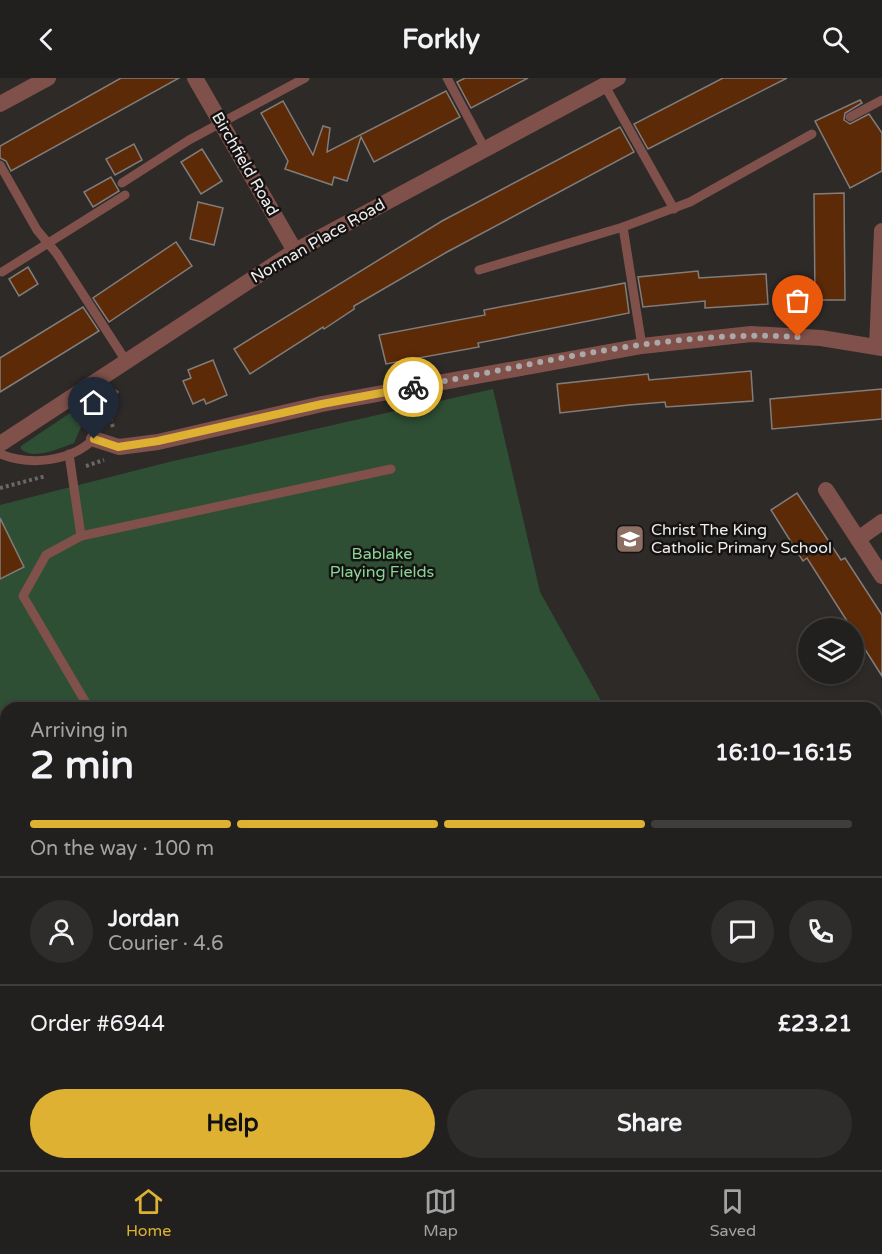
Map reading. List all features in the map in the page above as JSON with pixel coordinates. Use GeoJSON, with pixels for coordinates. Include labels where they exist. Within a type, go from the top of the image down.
{"type":"FeatureCollection","features":[{"type":"Feature","properties":{"kind":"street"},"geometry":{"type":"LineString","coordinates":[[0,104],[48,78]]}},
{"type":"Feature","properties":{"kind":"street","name":"Birchfield Road"},"geometry":{"type":"LineString","coordinates":[[195,78],[295,251]]}},
{"type":"Feature","properties":{"kind":"street","name":"Norman Place Road"},"geometry":{"type":"LineString","coordinates":[[0,446],[295,251],[611,82]]}},
{"type":"Feature","properties":{"kind":"street"},"geometry":{"type":"LineString","coordinates":[[94,439],[114,446],[158,441],[322,404],[642,345],[751,334],[821,338],[879,347],[882,231]]}},
{"type":"Feature","properties":{"kind":"street"},"geometry":{"type":"LineString","coordinates":[[826,490],[882,576]]}},
{"type":"Feature","properties":{"kind":"street"},"geometry":{"type":"LineString","coordinates":[[858,539],[882,522]]}},
{"type":"Feature","properties":{"kind":"lane"},"geometry":{"type":"LineString","coordinates":[[122,183],[221,122],[305,78]]}},
{"type":"Feature","properties":{"kind":"lane"},"geometry":{"type":"LineString","coordinates":[[447,78],[485,149]]}},
{"type":"Feature","properties":{"kind":"lane"},"geometry":{"type":"LineString","coordinates":[[611,82],[674,209]]}},
{"type":"Feature","properties":{"kind":"lane"},"geometry":{"type":"LineString","coordinates":[[850,117],[882,100]]}},
{"type":"Feature","properties":{"kind":"lane"},"geometry":{"type":"LineString","coordinates":[[479,270],[623,227],[674,209],[812,134]]}},
{"type":"Feature","properties":{"kind":"lane"},"geometry":{"type":"LineString","coordinates":[[0,165],[47,243],[57,254],[126,361]]}},
{"type":"Feature","properties":{"kind":"lane"},"geometry":{"type":"LineString","coordinates":[[2,272],[125,195]]}},
{"type":"Feature","properties":{"kind":"lane"},"geometry":{"type":"LineString","coordinates":[[623,227],[642,345]]}},
{"type":"Feature","properties":{"kind":"lane"},"geometry":{"type":"LineString","coordinates":[[0,446],[17,461],[48,459],[83,449],[94,439],[89,411],[77,393]]}},
{"type":"Feature","properties":{"kind":"lane"},"geometry":{"type":"LineString","coordinates":[[69,454],[81,536]]}},
{"type":"Feature","properties":{"kind":"lane"},"geometry":{"type":"LineString","coordinates":[[86,702],[24,596],[46,555],[81,536],[391,469]]}},
{"type":"Feature","properties":{"kind":"path"},"geometry":{"type":"LineString","coordinates":[[0,488],[101,462],[108,458],[114,446],[115,431],[108,410],[112,396],[123,385]]}},
{"type":"Feature","properties":{"kind":"green space","name":"Bablake Playing Fields"},"geometry":{"type":"Polygon","coordinates":[[[493,389],[540,592],[602,702],[0,702],[0,505],[169,462],[493,389]]]}},
{"type":"Feature","properties":{"kind":"green space"},"geometry":{"type":"Polygon","coordinates":[[[73,411],[81,427],[74,443],[39,454],[32,454],[21,449],[21,446],[73,411]]]}},
{"type":"Feature","properties":{"kind":"building"},"geometry":{"type":"Polygon","coordinates":[[[121,78],[179,78],[11,171],[6,161],[0,158],[0,146],[121,78]]]}},
{"type":"Feature","properties":{"kind":"building"},"geometry":{"type":"Polygon","coordinates":[[[465,78],[528,78],[471,108],[457,82],[465,78]]]}},
{"type":"Feature","properties":{"kind":"building"},"geometry":{"type":"Polygon","coordinates":[[[723,78],[787,78],[648,149],[634,124],[723,78]]]}},
{"type":"Feature","properties":{"kind":"building"},"geometry":{"type":"Polygon","coordinates":[[[446,91],[460,117],[374,162],[361,137],[347,181],[334,177],[332,185],[285,169],[288,161],[261,113],[283,101],[313,155],[323,126],[330,128],[327,152],[446,91]]]}},
{"type":"Feature","properties":{"kind":"building"},"geometry":{"type":"Polygon","coordinates":[[[860,100],[862,103],[845,113],[844,120],[850,124],[869,114],[882,133],[882,171],[850,188],[815,121],[860,100]]]}},
{"type":"Feature","properties":{"kind":"building"},"geometry":{"type":"Polygon","coordinates":[[[620,127],[634,152],[447,252],[354,306],[354,309],[324,329],[323,327],[250,374],[234,349],[442,221],[620,127]]]}},
{"type":"Feature","properties":{"kind":"building"},"geometry":{"type":"Polygon","coordinates":[[[134,144],[142,160],[115,175],[106,159],[134,144]]]}},
{"type":"Feature","properties":{"kind":"building"},"geometry":{"type":"Polygon","coordinates":[[[202,149],[222,181],[201,194],[181,162],[202,149]]]}},
{"type":"Feature","properties":{"kind":"building"},"geometry":{"type":"Polygon","coordinates":[[[111,177],[119,191],[93,207],[84,192],[111,177]]]}},
{"type":"Feature","properties":{"kind":"building"},"geometry":{"type":"Polygon","coordinates":[[[844,193],[845,300],[815,300],[814,194],[844,193]]]}},
{"type":"Feature","properties":{"kind":"building"},"geometry":{"type":"Polygon","coordinates":[[[198,202],[223,208],[214,245],[190,239],[198,202]]]}},
{"type":"Feature","properties":{"kind":"building"},"geometry":{"type":"Polygon","coordinates":[[[176,242],[192,266],[109,322],[93,298],[176,242]]]}},
{"type":"Feature","properties":{"kind":"building"},"geometry":{"type":"Polygon","coordinates":[[[28,267],[38,284],[19,296],[9,279],[28,267]]]}},
{"type":"Feature","properties":{"kind":"building"},"geometry":{"type":"Polygon","coordinates":[[[698,271],[699,278],[766,274],[768,304],[705,308],[705,301],[643,307],[638,277],[698,271]]]}},
{"type":"Feature","properties":{"kind":"building"},"geometry":{"type":"Polygon","coordinates":[[[625,283],[629,313],[478,343],[479,347],[386,364],[379,335],[485,315],[484,310],[625,283]]]}},
{"type":"Feature","properties":{"kind":"building"},"geometry":{"type":"Polygon","coordinates":[[[83,307],[99,331],[0,392],[0,358],[83,307]]]}},
{"type":"Feature","properties":{"kind":"building"},"geometry":{"type":"Polygon","coordinates":[[[213,360],[227,395],[206,404],[204,399],[193,404],[183,381],[191,378],[188,370],[213,360]]]}},
{"type":"Feature","properties":{"kind":"building"},"geometry":{"type":"Polygon","coordinates":[[[751,371],[753,401],[666,407],[665,402],[560,413],[557,384],[648,374],[649,380],[751,371]]]}},
{"type":"Feature","properties":{"kind":"building"},"geometry":{"type":"Polygon","coordinates":[[[882,389],[882,419],[772,429],[770,399],[882,389]]]}},
{"type":"Feature","properties":{"kind":"building"},"geometry":{"type":"Polygon","coordinates":[[[797,493],[841,560],[845,558],[882,615],[882,676],[864,648],[864,618],[845,618],[807,558],[803,561],[771,510],[797,493]]]}},
{"type":"Feature","properties":{"kind":"building"},"geometry":{"type":"Polygon","coordinates":[[[0,518],[24,567],[0,579],[0,518]]]}},
{"type":"Feature","properties":{"kind":"way so far"},"geometry":{"type":"LineString","coordinates":[[413,387],[642,345],[751,334],[798,337]]}},
{"type":"Feature","properties":{"kind":"place","name":"Christ The King Catholic Primary School"},"geometry":{"type":"Point","coordinates":[630,539]}},
{"type":"Feature","properties":{"kind":"route"},"geometry":{"type":"LineString","coordinates":[[94,439],[118,447],[158,441],[322,404],[413,387]]}}]}
